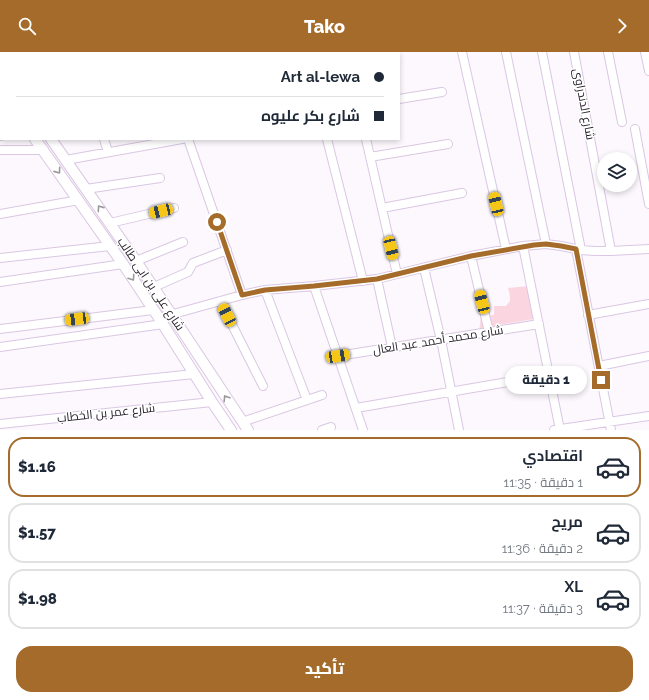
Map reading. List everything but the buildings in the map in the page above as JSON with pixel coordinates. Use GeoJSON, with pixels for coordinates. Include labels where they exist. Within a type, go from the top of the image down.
{"type":"FeatureCollection","features":[{"type":"Feature","properties":{"kind":"street"},"geometry":{"type":"LineString","coordinates":[[462,52],[506,249]]}},
{"type":"Feature","properties":{"kind":"street"},"geometry":{"type":"LineString","coordinates":[[506,52],[546,244]]}},
{"type":"Feature","properties":{"kind":"street"},"geometry":{"type":"LineString","coordinates":[[542,52],[578,250],[588,315],[611,426]]}},
{"type":"Feature","properties":{"kind":"street","name":"شارع الدندراوى"},"geometry":{"type":"LineString","coordinates":[[574,52],[612,251]]}},
{"type":"Feature","properties":{"kind":"street"},"geometry":{"type":"LineString","coordinates":[[608,52],[622,122]]}},
{"type":"Feature","properties":{"kind":"street"},"geometry":{"type":"LineString","coordinates":[[645,52],[649,71]]}},
{"type":"Feature","properties":{"kind":"street"},"geometry":{"type":"LineString","coordinates":[[400,99],[442,92]]}},
{"type":"Feature","properties":{"kind":"street"},"geometry":{"type":"LineString","coordinates":[[636,129],[649,204]]}},
{"type":"Feature","properties":{"kind":"street","name":"شارع على بن ابى طالب"},"geometry":{"type":"LineString","coordinates":[[36,140],[123,264],[231,430]]}},
{"type":"Feature","properties":{"kind":"street","name":"شارع على بن ابى طالب"},"geometry":{"type":"LineString","coordinates":[[52,140],[154,287],[245,426]]}},
{"type":"Feature","properties":{"kind":"street"},"geometry":{"type":"LineString","coordinates":[[104,140],[108,152]]}},
{"type":"Feature","properties":{"kind":"street"},"geometry":{"type":"LineString","coordinates":[[66,160],[108,152],[141,143],[172,140]]}},
{"type":"Feature","properties":{"kind":"street"},"geometry":{"type":"LineString","coordinates":[[188,140],[242,295]]}},
{"type":"Feature","properties":{"kind":"street"},"geometry":{"type":"LineString","coordinates":[[327,140],[363,281]]}},
{"type":"Feature","properties":{"kind":"street"},"geometry":{"type":"LineString","coordinates":[[366,140],[397,274]]}},
{"type":"Feature","properties":{"kind":"street"},"geometry":{"type":"LineString","coordinates":[[370,157],[448,144]]}},
{"type":"Feature","properties":{"kind":"street"},"geometry":{"type":"LineString","coordinates":[[0,150],[44,150]]}},
{"type":"Feature","properties":{"kind":"street"},"geometry":{"type":"LineString","coordinates":[[86,189],[160,178]]}},
{"type":"Feature","properties":{"kind":"street"},"geometry":{"type":"LineString","coordinates":[[382,208],[462,193]]}},
{"type":"Feature","properties":{"kind":"street"},"geometry":{"type":"LineString","coordinates":[[0,214],[79,200]]}},
{"type":"Feature","properties":{"kind":"street"},"geometry":{"type":"LineString","coordinates":[[110,223],[174,208]]}},
{"type":"Feature","properties":{"kind":"street"},"geometry":{"type":"LineString","coordinates":[[136,262],[183,242]]}},
{"type":"Feature","properties":{"kind":"street"},"geometry":{"type":"LineString","coordinates":[[0,347],[172,314],[265,290],[377,279],[471,256],[523,246],[546,244],[578,250],[612,251],[649,249]]}},
{"type":"Feature","properties":{"kind":"street"},"geometry":{"type":"LineString","coordinates":[[0,258],[110,246]]}},
{"type":"Feature","properties":{"kind":"street"},"geometry":{"type":"LineString","coordinates":[[523,246],[549,375],[558,430],[611,426],[649,416]]}},
{"type":"Feature","properties":{"kind":"street"},"geometry":{"type":"LineString","coordinates":[[154,287],[188,272],[193,263],[227,250]]}},
{"type":"Feature","properties":{"kind":"street"},"geometry":{"type":"LineString","coordinates":[[471,256],[489,332]]}},
{"type":"Feature","properties":{"kind":"street"},"geometry":{"type":"LineString","coordinates":[[0,282],[123,264]]}},
{"type":"Feature","properties":{"kind":"street"},"geometry":{"type":"LineString","coordinates":[[424,268],[441,340],[459,430]]}},
{"type":"Feature","properties":{"kind":"street"},"geometry":{"type":"LineString","coordinates":[[377,279],[392,347]]}},
{"type":"Feature","properties":{"kind":"street"},"geometry":{"type":"LineString","coordinates":[[314,286],[363,430]]}},
{"type":"Feature","properties":{"kind":"street"},"geometry":{"type":"LineString","coordinates":[[265,290],[307,400]]}},
{"type":"Feature","properties":{"kind":"street"},"geometry":{"type":"LineString","coordinates":[[220,301],[262,386]]}},
{"type":"Feature","properties":{"kind":"street"},"geometry":{"type":"LineString","coordinates":[[588,315],[649,304]]}},
{"type":"Feature","properties":{"kind":"street"},"geometry":{"type":"LineString","coordinates":[[0,329],[158,317]]}},
{"type":"Feature","properties":{"kind":"street","name":"شارع محمد أحمد عبد العال"},"geometry":{"type":"LineString","coordinates":[[338,356],[539,324]]}},
{"type":"Feature","properties":{"kind":"street"},"geometry":{"type":"LineString","coordinates":[[598,366],[649,356]]}},
{"type":"Feature","properties":{"kind":"street"},"geometry":{"type":"LineString","coordinates":[[0,394],[194,374]]}},
{"type":"Feature","properties":{"kind":"street"},"geometry":{"type":"LineString","coordinates":[[356,408],[549,375]]}},
{"type":"Feature","properties":{"kind":"street"},"geometry":{"type":"LineString","coordinates":[[245,426],[322,395]]}},
{"type":"Feature","properties":{"kind":"street","name":"شارع عمر بن الخطاب"},"geometry":{"type":"LineString","coordinates":[[0,424],[212,402]]}},
{"type":"Feature","properties":{"kind":"street"},"geometry":{"type":"LineString","coordinates":[[322,430],[331,427]]}},
{"type":"Feature","properties":{"kind":"shaded area"},"geometry":{"type":"Polygon","coordinates":[[[529,286],[534,319],[497,325],[498,329],[479,333],[481,316],[494,315],[494,306],[506,306],[510,301],[508,288],[529,286]]]}},
{"type":"Feature","properties":{"kind":"route"},"geometry":{"type":"LineString","coordinates":[[217,222],[242,295],[265,290],[377,279],[471,256],[534,245],[546,244],[576,249],[601,380]]}}]}
